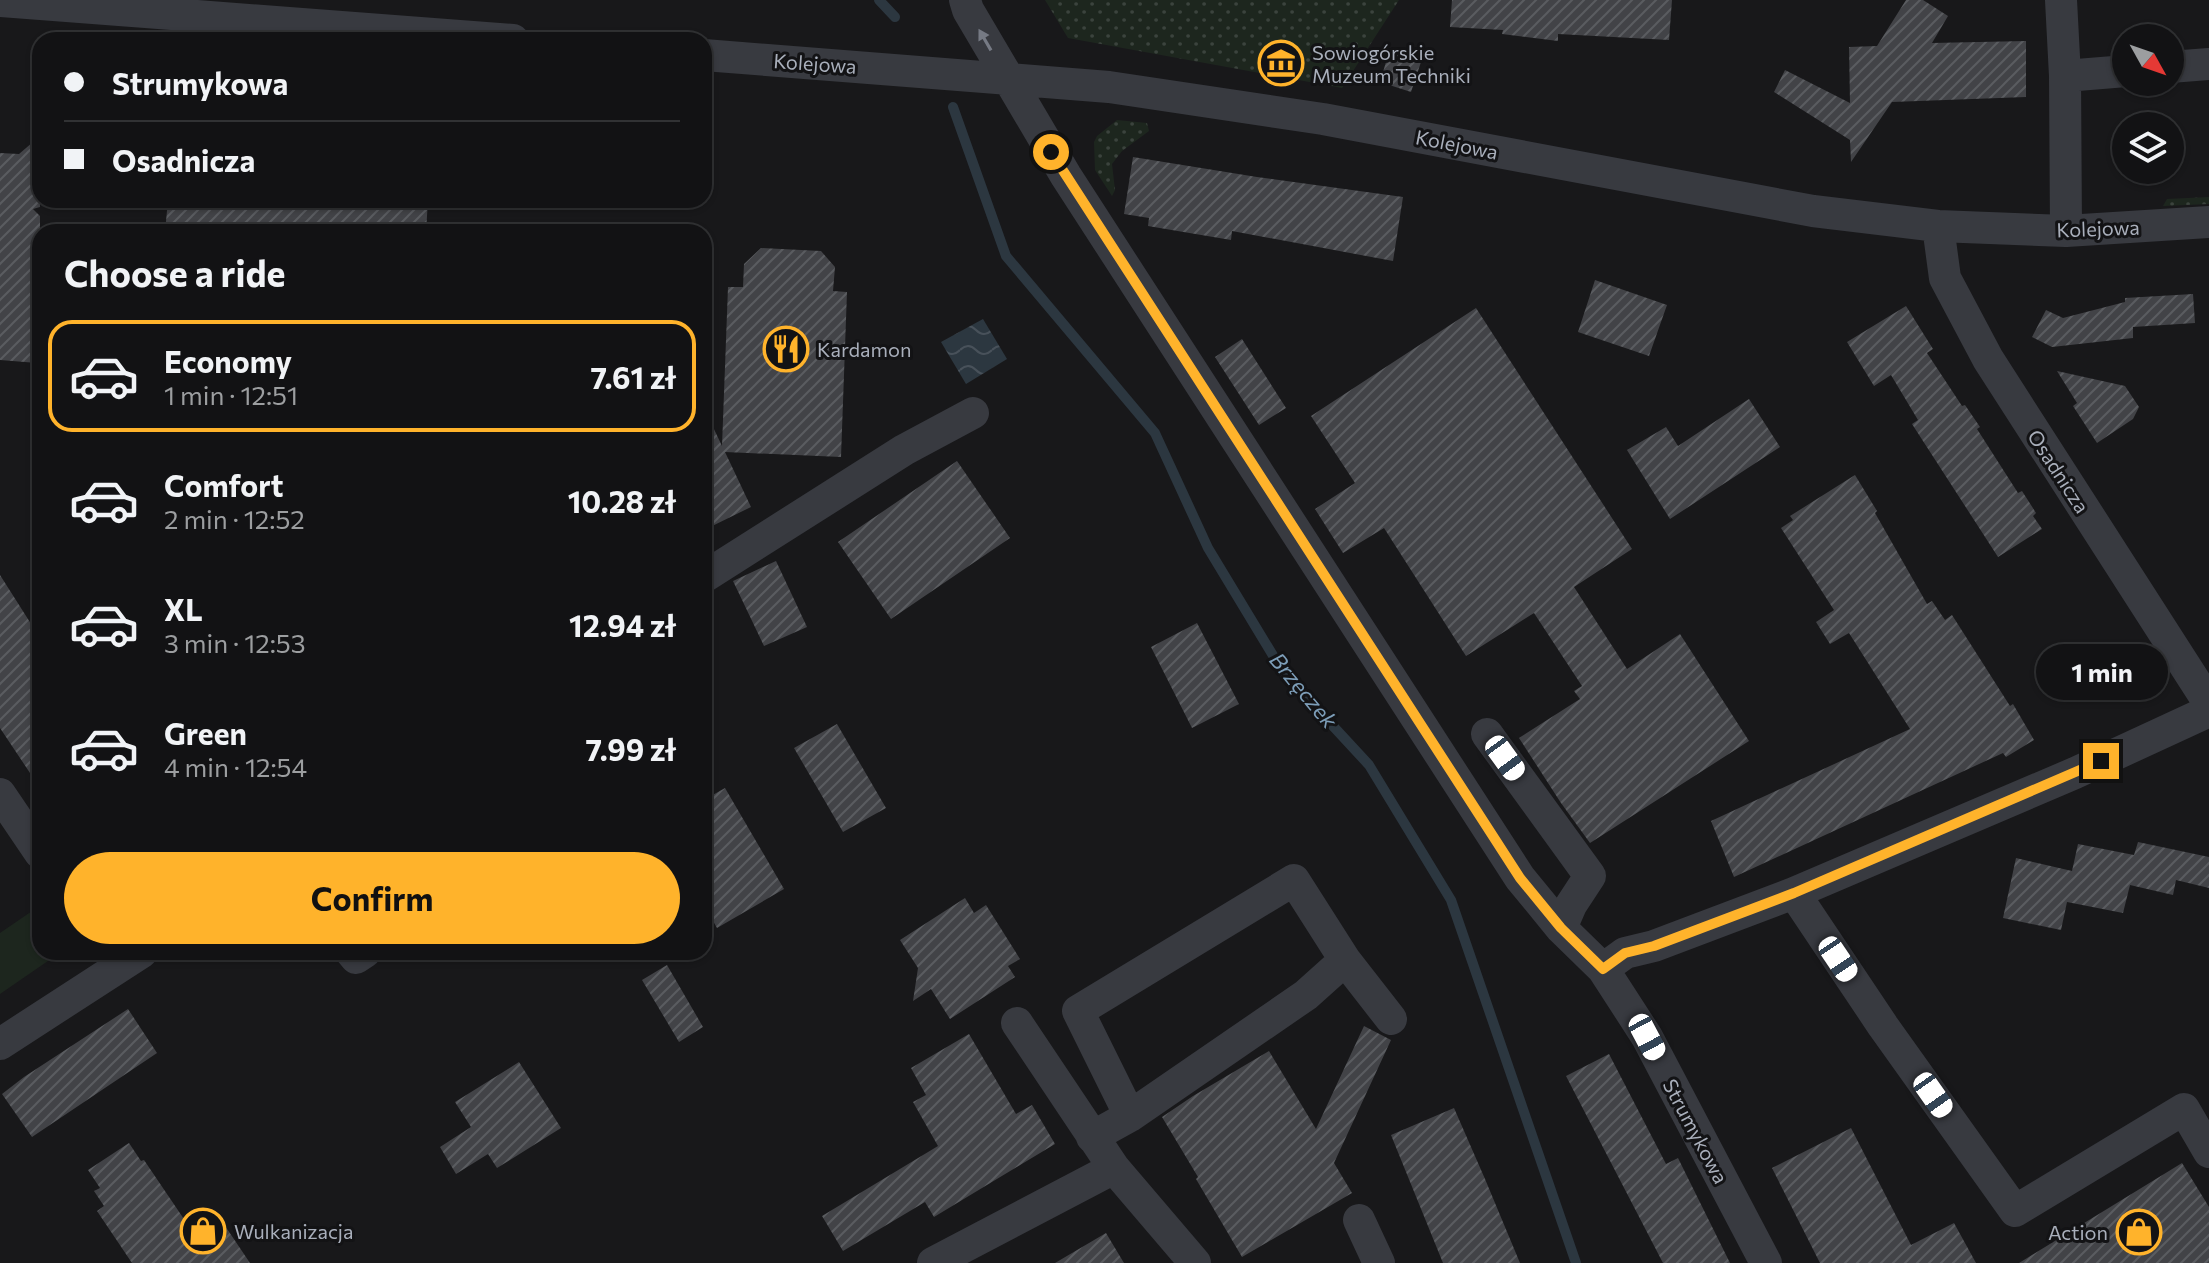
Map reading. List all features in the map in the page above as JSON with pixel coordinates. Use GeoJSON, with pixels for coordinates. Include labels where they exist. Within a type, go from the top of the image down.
{"type":"FeatureCollection","features":[{"type":"Feature","properties":{"kind":"street","name":"Strumykowa"},"geometry":{"type":"LineString","coordinates":[[965,0],[1066,176],[1520,878],[1561,928],[1603,969],[1647,1037],[1766,1263]]}},
{"type":"Feature","properties":{"kind":"street"},"geometry":{"type":"LineString","coordinates":[[2061,0],[2066,231]]}},
{"type":"Feature","properties":{"kind":"street"},"geometry":{"type":"LineString","coordinates":[[0,1],[408,32]]}},
{"type":"Feature","properties":{"kind":"street","name":"Kolejowa"},"geometry":{"type":"LineString","coordinates":[[712,56],[1109,87],[1323,119],[1813,211],[1938,226],[2066,231],[2209,222]]}},
{"type":"Feature","properties":{"kind":"street"},"geometry":{"type":"LineString","coordinates":[[2184,66],[2209,64]]}},
{"type":"Feature","properties":{"kind":"street"},"geometry":{"type":"LineString","coordinates":[[2065,76],[2112,72]]}},
{"type":"Feature","properties":{"kind":"street","name":"Osadnicza"},"geometry":{"type":"LineString","coordinates":[[1938,226],[1945,278],[1988,359],[2209,703]]}},
{"type":"Feature","properties":{"kind":"street"},"geometry":{"type":"LineString","coordinates":[[712,572],[900,443],[973,413]]}},
{"type":"Feature","properties":{"kind":"street"},"geometry":{"type":"LineString","coordinates":[[1603,969],[1625,953],[1654,946],[1794,893],[2075,773],[2209,711]]}},
{"type":"Feature","properties":{"kind":"street"},"geometry":{"type":"LineString","coordinates":[[1487,734],[1590,876],[1571,905],[1561,928]]}},
{"type":"Feature","properties":{"kind":"street"},"geometry":{"type":"LineString","coordinates":[[0,794],[32,841]]}},
{"type":"Feature","properties":{"kind":"street"},"geometry":{"type":"LineString","coordinates":[[1130,1116],[1078,1011],[1294,880],[1345,960],[1391,1019]]}},
{"type":"Feature","properties":{"kind":"street"},"geometry":{"type":"LineString","coordinates":[[1794,893],[1883,1026],[2015,1211],[2184,1109],[2209,1152]]}},
{"type":"Feature","properties":{"kind":"street"},"geometry":{"type":"LineString","coordinates":[[0,1044],[118,960]]}},
{"type":"Feature","properties":{"kind":"street"},"geometry":{"type":"LineString","coordinates":[[1092,1137],[1130,1116],[1306,995],[1345,960]]}},
{"type":"Feature","properties":{"kind":"street"},"geometry":{"type":"LineString","coordinates":[[1017,1023],[1114,1168],[1195,1263]]}},
{"type":"Feature","properties":{"kind":"street"},"geometry":{"type":"LineString","coordinates":[[933,1263],[1114,1168]]}},
{"type":"Feature","properties":{"kind":"street"},"geometry":{"type":"LineString","coordinates":[[1359,1220],[1379,1263]]}},
{"type":"Feature","properties":{"kind":"shaded area","name":"Sowiogórskie Muzeum Techniki"},"geometry":{"type":"Polygon","coordinates":[[[1045,0],[1399,0],[1342,88],[1068,38],[1045,0]]]}},
{"type":"Feature","properties":{"kind":"shaded area"},"geometry":{"type":"Polygon","coordinates":[[[146,30],[171,32],[137,32],[146,30]]]}},
{"type":"Feature","properties":{"kind":"shaded area"},"geometry":{"type":"Polygon","coordinates":[[[1117,120],[1147,123],[1149,131],[1122,151],[1112,164],[1115,190],[1112,196],[1095,170],[1094,142],[1117,120]]]}},
{"type":"Feature","properties":{"kind":"shaded area"},"geometry":{"type":"Polygon","coordinates":[[[2209,197],[2209,204],[2163,206],[2167,199],[2209,197]]]}},
{"type":"Feature","properties":{"kind":"shaded area"},"geometry":{"type":"Polygon","coordinates":[[[32,911],[32,960],[49,960],[0,994],[0,933],[32,911]]]}},
{"type":"Feature","properties":{"kind":"water"},"geometry":{"type":"Polygon","coordinates":[[[983,319],[1007,359],[966,384],[941,342],[983,319]]]}},
{"type":"Feature","properties":{"kind":"building"},"geometry":{"type":"Polygon","coordinates":[[[1452,0],[1672,0],[1669,40],[1558,34],[1558,41],[1502,34],[1503,30],[1450,27],[1452,0]]]}},
{"type":"Feature","properties":{"kind":"building"},"geometry":{"type":"Polygon","coordinates":[[[1906,0],[1923,0],[1948,16],[1932,43],[2026,41],[2026,97],[1892,102],[1851,162],[1850,140],[1774,92],[1785,70],[1850,103],[1849,47],[1877,46],[1906,0]]]}},
{"type":"Feature","properties":{"kind":"building"},"geometry":{"type":"Polygon","coordinates":[[[1389,52],[1421,62],[1411,92],[1380,82],[1389,52]]]}},
{"type":"Feature","properties":{"kind":"building"},"geometry":{"type":"Polygon","coordinates":[[[32,143],[32,208],[36,208],[33,209],[40,216],[40,224],[32,224],[32,363],[0,360],[0,153],[19,154],[32,143]]]}},
{"type":"Feature","properties":{"kind":"building"},"geometry":{"type":"Polygon","coordinates":[[[1133,157],[1403,197],[1393,261],[1232,231],[1231,240],[1148,226],[1149,218],[1124,214],[1133,157]]]}},
{"type":"Feature","properties":{"kind":"building"},"geometry":{"type":"Polygon","coordinates":[[[167,208],[428,208],[426,224],[166,224],[167,208]]]}},
{"type":"Feature","properties":{"kind":"building","name":"Kardamon"},"geometry":{"type":"Polygon","coordinates":[[[761,248],[821,251],[835,267],[833,291],[847,292],[841,457],[725,452],[751,507],[712,526],[712,425],[722,446],[728,287],[743,287],[744,264],[761,248]]]}},
{"type":"Feature","properties":{"kind":"building"},"geometry":{"type":"Polygon","coordinates":[[[1595,280],[1667,305],[1649,356],[1578,332],[1595,280]]]}},
{"type":"Feature","properties":{"kind":"building"},"geometry":{"type":"Polygon","coordinates":[[[2193,294],[2195,323],[2133,327],[2133,338],[2052,347],[2032,337],[2046,310],[2063,318],[2125,302],[2125,298],[2193,294]]]}},
{"type":"Feature","properties":{"kind":"building"},"geometry":{"type":"Polygon","coordinates":[[[1906,306],[1933,349],[1927,353],[1962,406],[1965,405],[1980,427],[1977,429],[2018,493],[2022,491],[2042,529],[1998,557],[1912,424],[1918,420],[1891,375],[1874,386],[1847,342],[1906,306]]]}},
{"type":"Feature","properties":{"kind":"building"},"geometry":{"type":"Polygon","coordinates":[[[1476,308],[1632,549],[1574,587],[1627,669],[1680,634],[1749,741],[1590,843],[1519,738],[1580,699],[1574,691],[1582,686],[1534,613],[1466,656],[1384,528],[1343,553],[1315,509],[1355,483],[1311,416],[1476,308]]]}},
{"type":"Feature","properties":{"kind":"building"},"geometry":{"type":"Polygon","coordinates":[[[1242,339],[1286,408],[1259,425],[1215,357],[1242,339]]]}},
{"type":"Feature","properties":{"kind":"building"},"geometry":{"type":"Polygon","coordinates":[[[2057,371],[2125,386],[2139,407],[2133,419],[2097,443],[2073,406],[2077,403],[2057,371]]]}},
{"type":"Feature","properties":{"kind":"building"},"geometry":{"type":"Polygon","coordinates":[[[1749,399],[1780,447],[1670,519],[1627,450],[1666,427],[1678,446],[1749,399]]]}},
{"type":"Feature","properties":{"kind":"building"},"geometry":{"type":"Polygon","coordinates":[[[957,461],[1010,538],[891,619],[838,542],[957,461]]]}},
{"type":"Feature","properties":{"kind":"building"},"geometry":{"type":"Polygon","coordinates":[[[1855,475],[1927,604],[1932,601],[1945,620],[1952,615],[2034,740],[2006,757],[2003,753],[1734,877],[1711,821],[1910,729],[1849,633],[1830,644],[1816,622],[1834,610],[1781,528],[1793,520],[1790,516],[1855,475]]]}},
{"type":"Feature","properties":{"kind":"building"},"geometry":{"type":"Polygon","coordinates":[[[776,561],[807,627],[764,646],[733,581],[776,561]]]}},
{"type":"Feature","properties":{"kind":"building"},"geometry":{"type":"Polygon","coordinates":[[[0,575],[32,625],[32,776],[0,728],[0,575]]]}},
{"type":"Feature","properties":{"kind":"building"},"geometry":{"type":"Polygon","coordinates":[[[1197,623],[1239,704],[1192,728],[1151,647],[1197,623]]]}},
{"type":"Feature","properties":{"kind":"building"},"geometry":{"type":"Polygon","coordinates":[[[837,724],[886,808],[843,832],[794,748],[837,724]]]}},
{"type":"Feature","properties":{"kind":"building"},"geometry":{"type":"Polygon","coordinates":[[[725,788],[784,889],[717,928],[712,919],[712,795],[725,788]]]}},
{"type":"Feature","properties":{"kind":"building"},"geometry":{"type":"Polygon","coordinates":[[[2138,842],[2209,857],[2209,888],[2176,880],[2173,895],[2130,885],[2123,913],[2067,902],[2061,930],[2003,918],[2016,858],[2072,871],[2078,844],[2134,855],[2138,842]]]}},
{"type":"Feature","properties":{"kind":"building"},"geometry":{"type":"Polygon","coordinates":[[[965,898],[974,913],[986,905],[1020,959],[1008,966],[1015,977],[950,1019],[931,989],[913,1001],[918,968],[900,940],[965,898]]]}},
{"type":"Feature","properties":{"kind":"building"},"geometry":{"type":"Polygon","coordinates":[[[667,965],[703,1027],[679,1042],[642,980],[667,965]]]}},
{"type":"Feature","properties":{"kind":"building"},"geometry":{"type":"Polygon","coordinates":[[[128,1009],[157,1053],[32,1137],[2,1094],[128,1009]]]}},
{"type":"Feature","properties":{"kind":"building"},"geometry":{"type":"Polygon","coordinates":[[[1364,1026],[1391,1040],[1334,1163],[1352,1193],[1242,1257],[1162,1117],[1269,1051],[1316,1129],[1364,1026]]]}},
{"type":"Feature","properties":{"kind":"building"},"geometry":{"type":"Polygon","coordinates":[[[969,1034],[1016,1114],[1032,1105],[1055,1144],[934,1217],[925,1202],[843,1251],[822,1216],[938,1146],[913,1102],[926,1095],[911,1068],[969,1034]]]}},
{"type":"Feature","properties":{"kind":"building"},"geometry":{"type":"Polygon","coordinates":[[[1609,1054],[1666,1164],[1678,1158],[1730,1263],[1663,1263],[1566,1076],[1609,1054]]]}},
{"type":"Feature","properties":{"kind":"building"},"geometry":{"type":"Polygon","coordinates":[[[519,1062],[561,1128],[497,1168],[488,1154],[456,1174],[440,1147],[471,1127],[455,1102],[519,1062]]]}},
{"type":"Feature","properties":{"kind":"building"},"geometry":{"type":"Polygon","coordinates":[[[1454,1108],[1520,1263],[1443,1263],[1391,1135],[1454,1108]]]}},
{"type":"Feature","properties":{"kind":"building"},"geometry":{"type":"Polygon","coordinates":[[[1851,1128],[1911,1245],[1954,1223],[1976,1263],[1820,1263],[1772,1168],[1851,1128]]]}},
{"type":"Feature","properties":{"kind":"building"},"geometry":{"type":"Polygon","coordinates":[[[129,1143],[190,1228],[215,1211],[250,1263],[132,1263],[97,1211],[104,1206],[94,1191],[100,1188],[88,1170],[129,1143]]]}},
{"type":"Feature","properties":{"kind":"building","name":"Action"},"geometry":{"type":"Polygon","coordinates":[[[2182,1163],[2209,1207],[2209,1263],[2019,1263],[2182,1163]]]}},
{"type":"Feature","properties":{"kind":"building"},"geometry":{"type":"Polygon","coordinates":[[[1106,1233],[1124,1263],[1055,1263],[1106,1233]]]}},
{"type":"Feature","properties":{"kind":"waterway","name":"Brzęczek"},"geometry":{"type":"LineString","coordinates":[[879,0],[895,17]]}},
{"type":"Feature","properties":{"kind":"waterway","name":"Brzęczek"},"geometry":{"type":"LineString","coordinates":[[953,107],[1006,256],[1155,433],[1208,548],[1283,672],[1369,765],[1451,900],[1576,1263]]}},
{"type":"Feature","properties":{"kind":"place","name":"Sowiogórskie Muzeum Techniki"},"geometry":{"type":"Point","coordinates":[1281,63]}},
{"type":"Feature","properties":{"kind":"place","name":"Kardamon"},"geometry":{"type":"Point","coordinates":[786,349]}},
{"type":"Feature","properties":{"kind":"place","name":"Wulkanizacja"},"geometry":{"type":"Point","coordinates":[203,1231]}},
{"type":"Feature","properties":{"kind":"place","name":"Action"},"geometry":{"type":"Point","coordinates":[2139,1232]}},
{"type":"Feature","properties":{"kind":"route"},"geometry":{"type":"LineString","coordinates":[[1051,152],[1520,878],[1561,928],[1603,969],[1625,953],[1654,946],[1794,893],[2101,761]]}}]}
